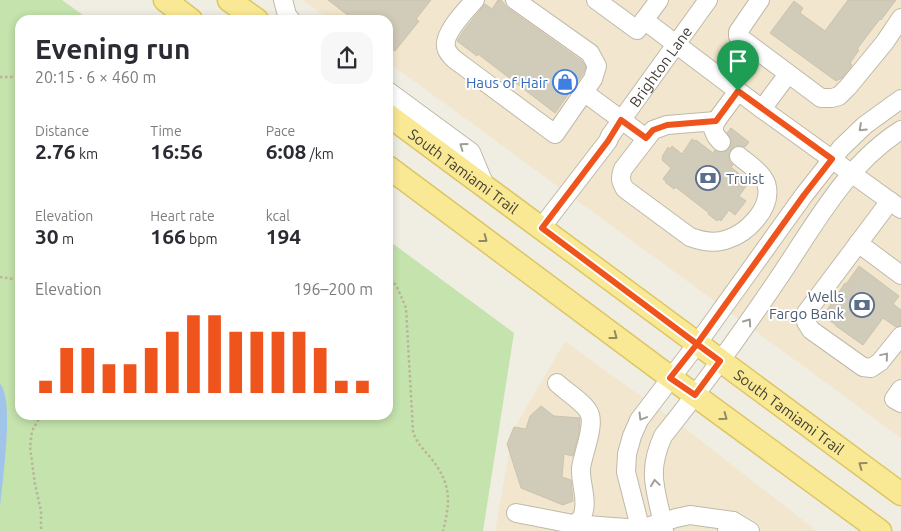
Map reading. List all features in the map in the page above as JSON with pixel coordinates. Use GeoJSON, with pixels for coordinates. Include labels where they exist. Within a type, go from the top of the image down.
{"type":"FeatureCollection","features":[{"type":"Feature","properties":{"kind":"main road"},"geometry":{"type":"LineString","coordinates":[[165,0],[185,15]]}},
{"type":"Feature","properties":{"kind":"main road"},"geometry":{"type":"LineString","coordinates":[[235,1],[250,15]]}},
{"type":"Feature","properties":{"kind":"main road","name":"South Tamiami Trail"},"geometry":{"type":"LineString","coordinates":[[393,119],[901,494]]}},
{"type":"Feature","properties":{"kind":"main road"},"geometry":{"type":"LineString","coordinates":[[393,171],[670,378],[880,531]]}},
{"type":"Feature","properties":{"kind":"street"},"geometry":{"type":"LineString","coordinates":[[283,0],[287,15]]}},
{"type":"Feature","properties":{"kind":"street"},"geometry":{"type":"LineString","coordinates":[[475,0],[451,29],[446,40],[446,50],[454,59],[555,134],[585,93],[593,79],[597,66],[590,53],[515,0]]}},
{"type":"Feature","properties":{"kind":"street"},"geometry":{"type":"LineString","coordinates":[[596,0],[637,30],[659,0]]}},
{"type":"Feature","properties":{"kind":"street","name":"Brighton Lane"},"geometry":{"type":"LineString","coordinates":[[542,228],[608,141],[621,120],[708,0]]}},
{"type":"Feature","properties":{"kind":"street"},"geometry":{"type":"LineString","coordinates":[[760,0],[738,32],[738,36],[821,98],[839,96],[873,58],[901,18]]}},
{"type":"Feature","properties":{"kind":"street"},"geometry":{"type":"LineString","coordinates":[[644,20],[762,109],[895,205],[858,243],[806,313],[806,322],[811,330],[863,367],[871,368],[880,362],[901,336]]}},
{"type":"Feature","properties":{"kind":"street"},"geometry":{"type":"LineString","coordinates":[[762,109],[788,74]]}},
{"type":"Feature","properties":{"kind":"street"},"geometry":{"type":"LineString","coordinates":[[721,142],[713,129],[716,121],[738,91]]}},
{"type":"Feature","properties":{"kind":"street"},"geometry":{"type":"LineString","coordinates":[[585,93],[646,138]]}},
{"type":"Feature","properties":{"kind":"street"},"geometry":{"type":"LineString","coordinates":[[393,95],[471,152],[486,188]]}},
{"type":"Feature","properties":{"kind":"street"},"geometry":{"type":"LineString","coordinates":[[640,530],[626,472],[627,454],[632,436],[640,420],[832,159],[865,125],[901,99]]}},
{"type":"Feature","properties":{"kind":"street"},"geometry":{"type":"LineString","coordinates":[[716,121],[667,125],[653,130],[623,169],[621,182],[625,189],[690,237],[699,240],[727,240],[753,223],[764,207],[767,193],[765,180],[739,156]]}},
{"type":"Feature","properties":{"kind":"street"},"geometry":{"type":"LineString","coordinates":[[664,527],[654,482],[653,467],[656,451],[663,436],[720,361],[833,198],[852,174],[877,148],[901,130]]}},
{"type":"Feature","properties":{"kind":"street"},"geometry":{"type":"LineString","coordinates":[[858,243],[901,275]]}},
{"type":"Feature","properties":{"kind":"street"},"geometry":{"type":"LineString","coordinates":[[556,383],[585,407],[590,414],[581,469],[584,513],[580,521],[573,524]]}},
{"type":"Feature","properties":{"kind":"street"},"geometry":{"type":"LineString","coordinates":[[516,513],[573,524],[640,530],[664,527],[676,518],[690,515],[750,531]]}},
{"type":"Feature","properties":{"kind":"path"},"geometry":{"type":"LineString","coordinates":[[0,76],[15,76]]}},
{"type":"Feature","properties":{"kind":"path"},"geometry":{"type":"LineString","coordinates":[[0,277],[15,279]]}},
{"type":"Feature","properties":{"kind":"path"},"geometry":{"type":"LineString","coordinates":[[393,282],[406,308],[413,431],[419,444],[438,468],[447,486],[448,509],[443,531]]}},
{"type":"Feature","properties":{"kind":"path"},"geometry":{"type":"LineString","coordinates":[[38,420],[32,431],[30,447],[41,511],[41,531]]}},
{"type":"Feature","properties":{"kind":"shaded area"},"geometry":{"type":"Polygon","coordinates":[[[303,0],[901,0],[901,438],[393,66],[393,15],[323,15],[303,0]]]}},
{"type":"Feature","properties":{"kind":"shaded area"},"geometry":{"type":"Polygon","coordinates":[[[565,341],[686,429],[817,531],[495,531],[513,430],[565,341]]]}},
{"type":"Feature","properties":{"kind":"green space"},"geometry":{"type":"Polygon","coordinates":[[[0,0],[62,0],[83,15],[15,15],[15,420],[393,420],[393,244],[514,333],[483,531],[0,531],[0,0]]]}},
{"type":"Feature","properties":{"kind":"water"},"geometry":{"type":"Polygon","coordinates":[[[0,384],[7,406],[7,424],[0,509],[0,384]]]}},
{"type":"Feature","properties":{"kind":"building"},"geometry":{"type":"Polygon","coordinates":[[[328,0],[431,0],[416,19],[419,21],[395,51],[393,49],[393,15],[348,15],[328,0]]]}},
{"type":"Feature","properties":{"kind":"building"},"geometry":{"type":"Polygon","coordinates":[[[498,0],[501,0],[509,9],[582,61],[586,67],[555,113],[478,54],[477,56],[457,41],[485,4],[492,9],[498,0]]]}},
{"type":"Feature","properties":{"kind":"building"},"geometry":{"type":"Polygon","coordinates":[[[848,0],[896,0],[857,49],[859,50],[850,63],[852,65],[850,68],[842,78],[836,81],[770,33],[794,1],[803,8],[800,13],[825,31],[848,0]]]}},
{"type":"Feature","properties":{"kind":"building"},"geometry":{"type":"Polygon","coordinates":[[[731,128],[749,142],[745,147],[735,146],[729,155],[729,160],[733,165],[731,167],[745,179],[744,183],[747,185],[739,196],[746,201],[735,215],[729,210],[721,221],[718,219],[717,221],[678,189],[675,187],[674,189],[665,182],[663,179],[671,168],[662,160],[662,157],[668,147],[670,149],[672,146],[682,154],[692,139],[713,153],[715,150],[723,152],[728,150],[731,140],[727,133],[731,128]]]}},
{"type":"Feature","properties":{"kind":"building"},"geometry":{"type":"Polygon","coordinates":[[[859,266],[899,296],[893,304],[901,310],[901,326],[896,327],[883,318],[863,345],[823,316],[859,266]]]}},
{"type":"Feature","properties":{"kind":"building"},"geometry":{"type":"Polygon","coordinates":[[[541,406],[554,416],[580,418],[579,432],[573,456],[564,454],[562,477],[571,480],[573,501],[563,505],[521,488],[507,444],[514,427],[526,429],[530,416],[541,406]]]}},
{"type":"Feature","properties":{"kind":"place","name":"Haus of Hair"},"geometry":{"type":"Point","coordinates":[565,82]}},
{"type":"Feature","properties":{"kind":"place","name":"Truist"},"geometry":{"type":"Point","coordinates":[708,178]}},
{"type":"Feature","properties":{"kind":"place","name":"Wells Fargo Bank"},"geometry":{"type":"Point","coordinates":[862,305]}},
{"type":"Feature","properties":{"kind":"route"},"geometry":{"type":"LineString","coordinates":[[738,91],[716,121],[667,125],[653,130],[646,138],[621,120],[608,141],[542,228],[697,344],[670,378],[695,395],[720,361],[697,344],[832,159],[738,91]]}}]}
